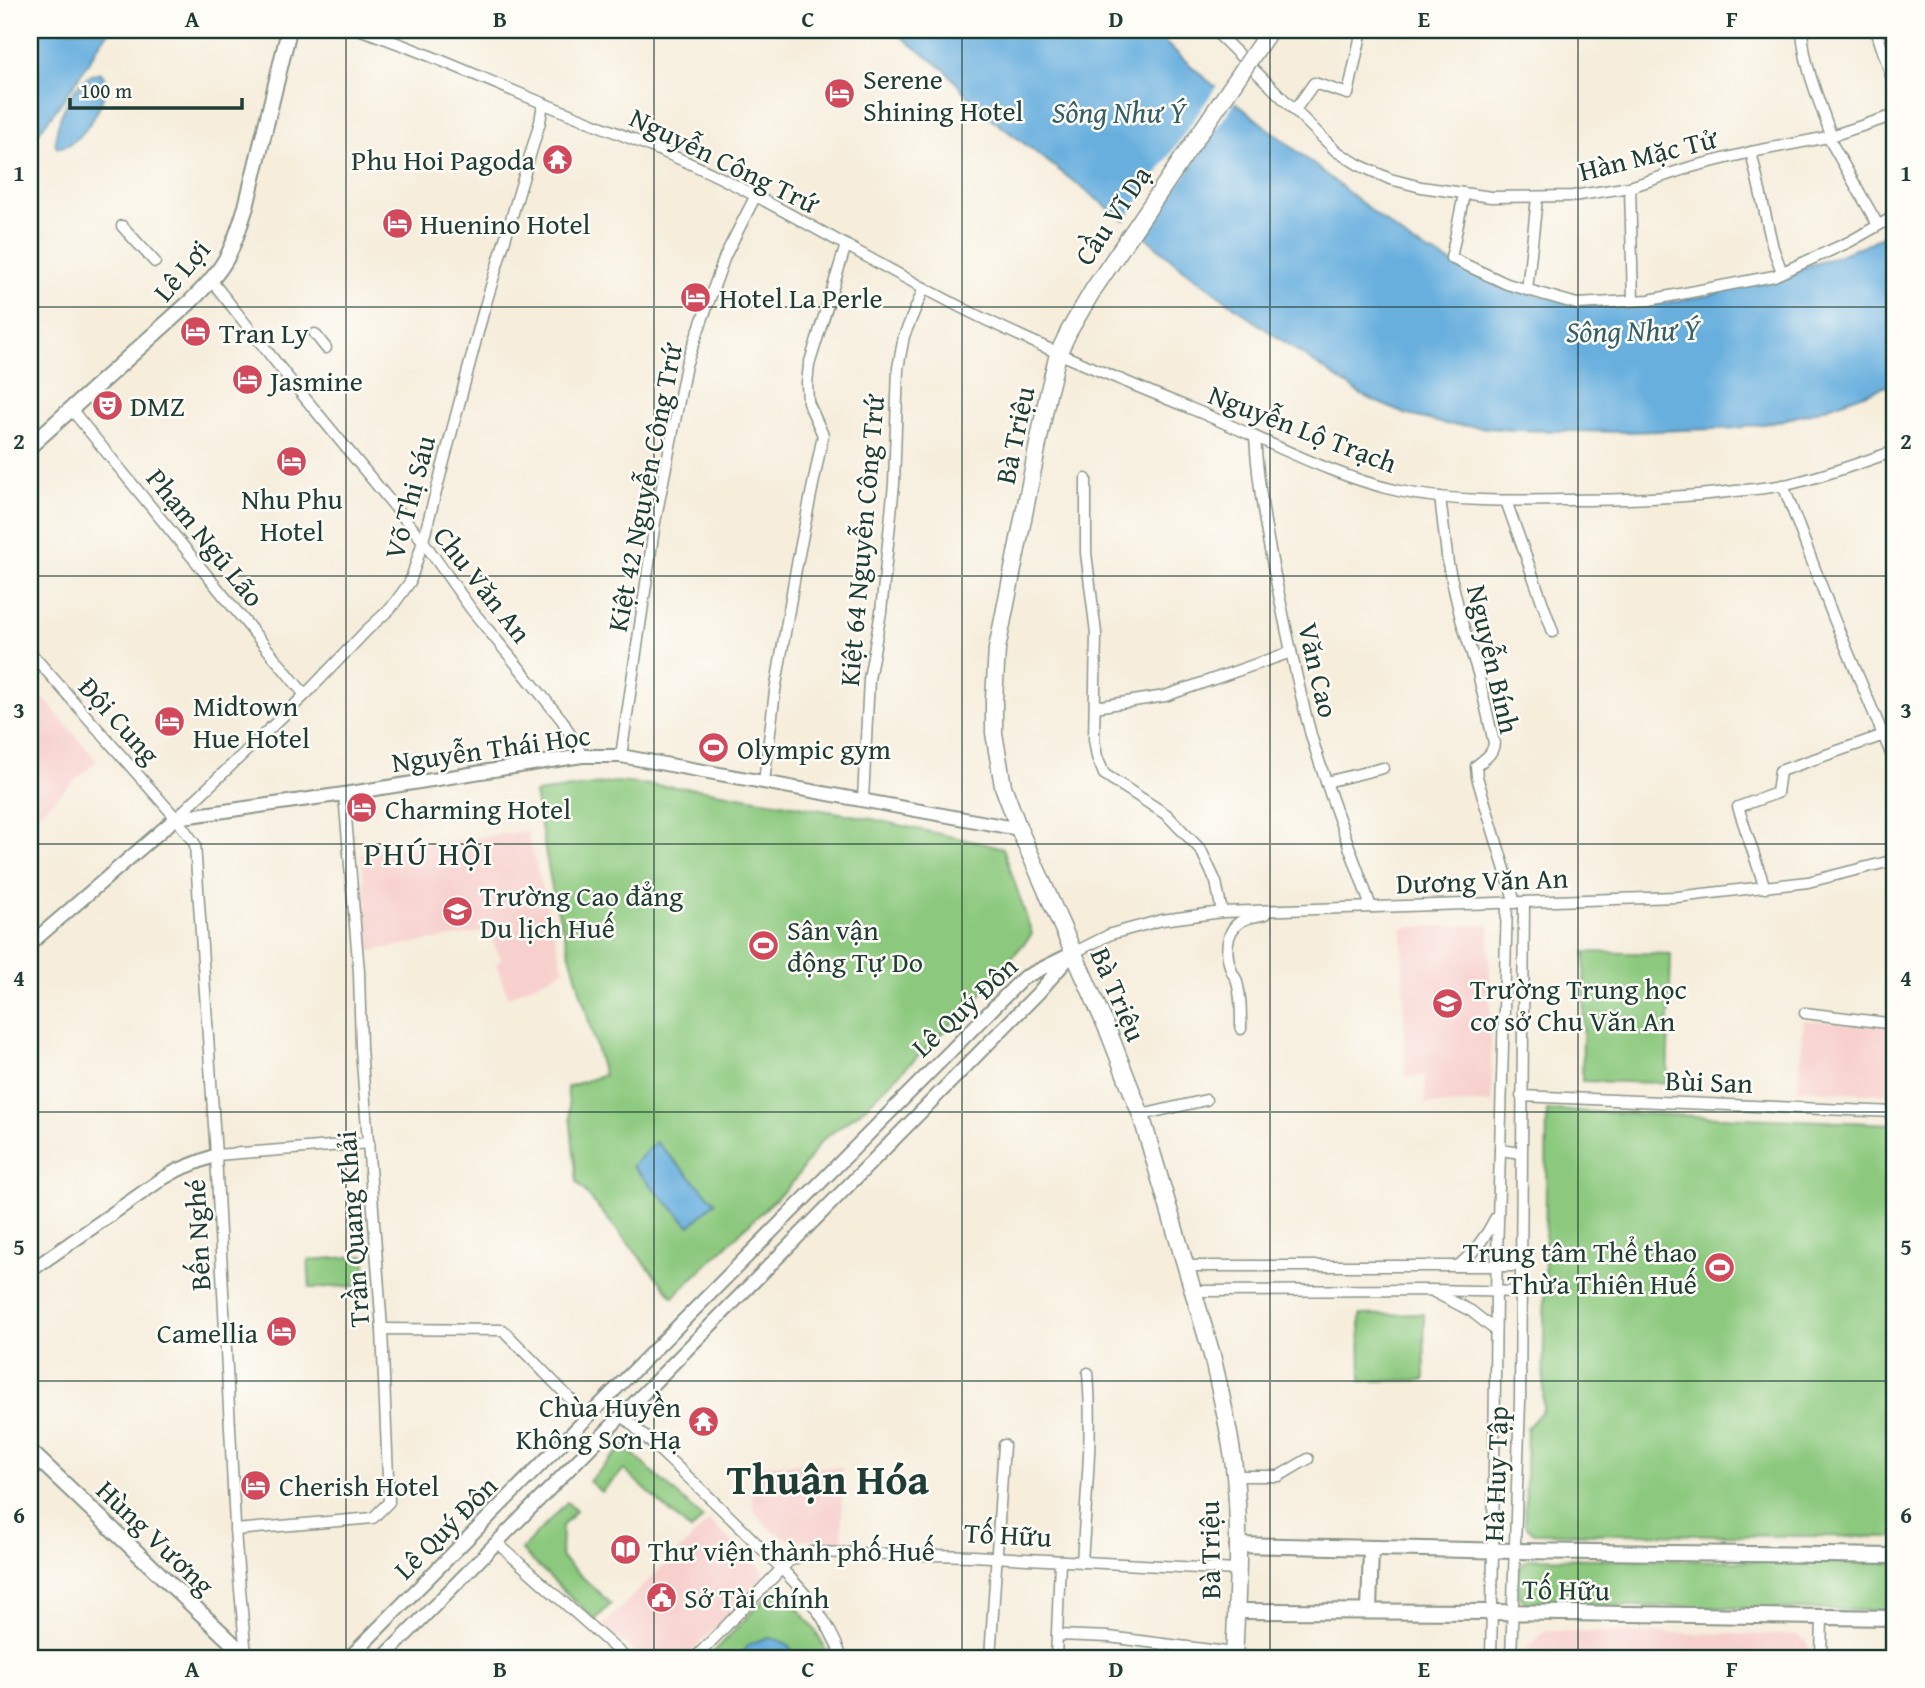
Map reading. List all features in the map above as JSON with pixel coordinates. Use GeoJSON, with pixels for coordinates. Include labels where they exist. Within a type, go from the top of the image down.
{"type":"FeatureCollection","features":[{"type":"Feature","properties":{"kind":"main road","name":"Lê Lợi"},"geometry":{"type":"LineString","coordinates":[[30,446],[190,302],[226,259],[246,207],[289,30]]}},
{"type":"Feature","properties":{"kind":"main road","name":"Cầu Vĩ Dạ"},"geometry":{"type":"LineString","coordinates":[[1058,354],[1093,290],[1269,30]]}},
{"type":"Feature","properties":{"kind":"main road","name":"Bà Triệu"},"geometry":{"type":"LineString","coordinates":[[1058,354],[997,649],[994,733],[1003,786],[1019,829],[1109,1033],[1141,1115],[1212,1355],[1235,1476],[1237,1611],[1234,1656]]}},
{"type":"Feature","properties":{"kind":"main road","name":"Hùng Vương"},"geometry":{"type":"LineString","coordinates":[[30,1451],[247,1657]]}},
{"type":"Feature","properties":{"kind":"main road","name":"Tố Hữu"},"geometry":{"type":"LineString","coordinates":[[1237,1545],[1895,1556]]}},
{"type":"Feature","properties":{"kind":"main road"},"geometry":{"type":"LineString","coordinates":[[1369,1611],[1371,1548]]}},
{"type":"Feature","properties":{"kind":"main road","name":"Tố Hữu"},"geometry":{"type":"LineString","coordinates":[[1237,1611],[1895,1618]]}},
{"type":"Feature","properties":{"kind":"main road"},"geometry":{"type":"LineString","coordinates":[[30,1658],[35,1658]]}},
{"type":"Feature","properties":{"kind":"street","name":"Nguyễn Công Trứ"},"geometry":{"type":"LineString","coordinates":[[361,30],[410,46],[640,141],[756,195],[924,288],[1058,354]]}},
{"type":"Feature","properties":{"kind":"street","name":"Hàn Mặc Tử"},"geometry":{"type":"LineString","coordinates":[[1214,30],[1336,151],[1359,165],[1400,182],[1464,194],[1537,198],[1573,196],[1630,187],[1691,167],[1830,136],[1895,115]]}},
{"type":"Feature","properties":{"kind":"street"},"geometry":{"type":"LineString","coordinates":[[1295,110],[1314,83],[1348,94],[1362,30]]}},
{"type":"Feature","properties":{"kind":"street"},"geometry":{"type":"LineString","coordinates":[[1802,30],[1809,72],[1830,136],[1878,225]]}},
{"type":"Feature","properties":{"kind":"street"},"geometry":{"type":"LineString","coordinates":[[1876,30],[1895,88]]}},
{"type":"Feature","properties":{"kind":"street","name":"Võ Thị Sáu"},"geometry":{"type":"LineString","coordinates":[[176,818],[391,608],[410,582],[482,313],[540,122],[543,103]]}},
{"type":"Feature","properties":{"kind":"street"},"geometry":{"type":"LineString","coordinates":[[1751,152],[1773,248],[1782,272]]}},
{"type":"Feature","properties":{"kind":"street"},"geometry":{"type":"LineString","coordinates":[[1630,187],[1633,301]]}},
{"type":"Feature","properties":{"kind":"street"},"geometry":{"type":"LineString","coordinates":[[1464,194],[1451,258],[1507,284],[1577,304],[1649,300],[1774,276],[1849,242],[1895,216]]}},
{"type":"Feature","properties":{"kind":"street","name":"Kiệt 42 Nguyễn Công Trứ"},"geometry":{"type":"LineString","coordinates":[[621,755],[655,522],[686,365],[724,256],[756,195]]}},
{"type":"Feature","properties":{"kind":"street"},"geometry":{"type":"LineString","coordinates":[[1527,290],[1537,198]]}},
{"type":"Feature","properties":{"kind":"street"},"geometry":{"type":"LineString","coordinates":[[122,226],[155,262]]}},
{"type":"Feature","properties":{"kind":"street"},"geometry":{"type":"LineString","coordinates":[[764,782],[775,691],[823,435],[808,402],[809,365],[846,245]]}},
{"type":"Feature","properties":{"kind":"street","name":"Chu Văn An"},"geometry":{"type":"LineString","coordinates":[[211,280],[423,541],[471,609],[562,720],[582,756]]}},
{"type":"Feature","properties":{"kind":"street","name":"Kiệt 64 Nguyễn Công Trứ"},"geometry":{"type":"LineString","coordinates":[[863,800],[869,679],[881,611],[894,484],[898,368],[904,336],[924,288]]}},
{"type":"Feature","properties":{"kind":"street"},"geometry":{"type":"LineString","coordinates":[[315,334],[326,348]]}},
{"type":"Feature","properties":{"kind":"street","name":"Nguyễn Lộ Trạch"},"geometry":{"type":"LineString","coordinates":[[1058,354],[1321,466],[1368,483],[1440,497],[1507,501],[1626,500],[1713,494],[1783,485],[1824,475],[1895,451]]}},
{"type":"Feature","properties":{"kind":"street","name":"Phạm Ngũ Lão"},"geometry":{"type":"LineString","coordinates":[[71,409],[304,695]]}},
{"type":"Feature","properties":{"kind":"street","name":"Văn Cao"},"geometry":{"type":"LineString","coordinates":[[1255,437],[1268,548],[1291,652],[1326,782],[1371,907]]}},
{"type":"Feature","properties":{"kind":"street"},"geometry":{"type":"LineString","coordinates":[[1086,479],[1086,553],[1096,633],[1094,738],[1097,757],[1104,774],[1167,815],[1201,850],[1216,882],[1222,912]]}},
{"type":"Feature","properties":{"kind":"street"},"geometry":{"type":"LineString","coordinates":[[1783,485],[1834,619],[1895,763]]}},
{"type":"Feature","properties":{"kind":"street","name":"Nguyễn Bính"},"geometry":{"type":"LineString","coordinates":[[1440,497],[1448,564],[1494,743],[1489,757],[1476,766],[1477,777],[1515,903]]}},
{"type":"Feature","properties":{"kind":"street"},"geometry":{"type":"LineString","coordinates":[[1507,501],[1553,632]]}},
{"type":"Feature","properties":{"kind":"street","name":"Đội Cung"},"geometry":{"type":"LineString","coordinates":[[30,652],[176,818]]}},
{"type":"Feature","properties":{"kind":"street"},"geometry":{"type":"LineString","coordinates":[[1095,707],[1165,696],[1291,652]]}},
{"type":"Feature","properties":{"kind":"street"},"geometry":{"type":"LineString","coordinates":[[1765,888],[1738,807],[1777,793],[1780,771],[1884,735]]}},
{"type":"Feature","properties":{"kind":"street","name":"Nguyễn Thái Học"},"geometry":{"type":"LineString","coordinates":[[176,818],[582,756],[621,755],[1019,829]]}},
{"type":"Feature","properties":{"kind":"street"},"geometry":{"type":"LineString","coordinates":[[1326,782],[1383,768]]}},
{"type":"Feature","properties":{"kind":"street","name":"Trần Quang Khải"},"geometry":{"type":"LineString","coordinates":[[236,1530],[373,1518],[389,1502],[382,1329],[361,1048],[359,972],[344,794]]}},
{"type":"Feature","properties":{"kind":"street"},"geometry":{"type":"LineString","coordinates":[[30,944],[176,818]]}},
{"type":"Feature","properties":{"kind":"street","name":"Bến Nghé"},"geometry":{"type":"LineString","coordinates":[[176,818],[195,844],[216,1155],[236,1530],[247,1657]]}},
{"type":"Feature","properties":{"kind":"street","name":"Dương Văn An"},"geometry":{"type":"LineString","coordinates":[[1073,953],[1111,934],[1162,920],[1222,912],[1677,897],[1808,882],[1895,860]]}},
{"type":"Feature","properties":{"kind":"street","name":"Hà Huy Tập"},"geometry":{"type":"LineString","coordinates":[[1490,1658],[1503,1023],[1515,903]]}},
{"type":"Feature","properties":{"kind":"street","name":"Hà Huy Tập"},"geometry":{"type":"LineString","coordinates":[[1511,1658],[1521,1292],[1522,1024],[1515,903]]}},
{"type":"Feature","properties":{"kind":"street"},"geometry":{"type":"LineString","coordinates":[[1241,1028],[1241,1006],[1227,944],[1230,934],[1246,918],[1282,909]]}},
{"type":"Feature","properties":{"kind":"street","name":"Lê Quý Đôn"},"geometry":{"type":"LineString","coordinates":[[349,1658],[1023,978],[1073,953]]}},
{"type":"Feature","properties":{"kind":"street","name":"Lê Quý Đôn"},"geometry":{"type":"LineString","coordinates":[[383,1658],[1039,992],[1073,953]]}},
{"type":"Feature","properties":{"kind":"street"},"geometry":{"type":"LineString","coordinates":[[1805,1013],[1895,1024]]}},
{"type":"Feature","properties":{"kind":"street"},"geometry":{"type":"LineString","coordinates":[[1503,1023],[1522,1024]]}},
{"type":"Feature","properties":{"kind":"street","name":"Bùi San"},"geometry":{"type":"LineString","coordinates":[[1521,1096],[1895,1112]]}},
{"type":"Feature","properties":{"kind":"street"},"geometry":{"type":"LineString","coordinates":[[1141,1115],[1206,1100]]}},
{"type":"Feature","properties":{"kind":"street"},"geometry":{"type":"LineString","coordinates":[[30,1271],[162,1179],[216,1155],[369,1143]]}},
{"type":"Feature","properties":{"kind":"street"},"geometry":{"type":"LineString","coordinates":[[1500,1150],[1521,1153]]}},
{"type":"Feature","properties":{"kind":"street"},"geometry":{"type":"LineString","coordinates":[[844,1158],[860,1174]]}},
{"type":"Feature","properties":{"kind":"street","name":"Hà Huy Tập"},"geometry":{"type":"LineString","coordinates":[[1458,1266],[1478,1248],[1498,1213]]}},
{"type":"Feature","properties":{"kind":"street"},"geometry":{"type":"LineString","coordinates":[[1185,1266],[1521,1266]]}},
{"type":"Feature","properties":{"kind":"street"},"geometry":{"type":"LineString","coordinates":[[1430,1290],[1471,1311],[1495,1330]]}},
{"type":"Feature","properties":{"kind":"street"},"geometry":{"type":"LineString","coordinates":[[1192,1291],[1521,1292]]}},
{"type":"Feature","properties":{"kind":"street"},"geometry":{"type":"LineString","coordinates":[[382,1329],[503,1330],[588,1417]]}},
{"type":"Feature","properties":{"kind":"street"},"geometry":{"type":"LineString","coordinates":[[1082,1562],[1089,1449],[1088,1373]]}},
{"type":"Feature","properties":{"kind":"street"},"geometry":{"type":"LineString","coordinates":[[606,1400],[737,1524],[816,1605],[835,1637],[842,1658]]}},
{"type":"Feature","properties":{"kind":"street"},"geometry":{"type":"LineString","coordinates":[[990,1658],[1004,1445]]}},
{"type":"Feature","properties":{"kind":"street"},"geometry":{"type":"LineString","coordinates":[[1235,1476],[1279,1476],[1308,1459]]}},
{"type":"Feature","properties":{"kind":"street"},"geometry":{"type":"LineString","coordinates":[[496,1542],[626,1658]]}},
{"type":"Feature","properties":{"kind":"street","name":"Tố Hữu"},"geometry":{"type":"LineString","coordinates":[[695,1658],[789,1561],[802,1555],[820,1552],[1237,1570]]}},
{"type":"Feature","properties":{"kind":"street"},"geometry":{"type":"LineString","coordinates":[[1056,1658],[1060,1561]]}},
{"type":"Feature","properties":{"kind":"street"},"geometry":{"type":"LineString","coordinates":[[415,1592],[431,1608]]}},
{"type":"Feature","properties":{"kind":"street"},"geometry":{"type":"LineString","coordinates":[[1821,1658],[1822,1617]]}},
{"type":"Feature","properties":{"kind":"street"},"geometry":{"type":"LineString","coordinates":[[1057,1635],[1109,1637],[1234,1656]]}},
{"type":"Feature","properties":{"kind":"shaded area"},"geometry":{"type":"Polygon","coordinates":[[[30,682],[97,761],[30,821],[30,682]]]}},
{"type":"Feature","properties":{"kind":"shaded area","name":"Trường Cao đẳng Du lịch Huế"},"geometry":{"type":"Polygon","coordinates":[[[527,831],[564,970],[508,997],[496,964],[501,959],[487,931],[369,951],[361,853],[527,831]]]}},
{"type":"Feature","properties":{"kind":"shaded area","name":"Trường Trung học cơ sở Chu Văn An"},"geometry":{"type":"Polygon","coordinates":[[[1489,925],[1492,1103],[1425,1104],[1425,1076],[1405,1077],[1402,927],[1489,925]]]}},
{"type":"Feature","properties":{"kind":"shaded area"},"geometry":{"type":"Polygon","coordinates":[[[1804,1020],[1895,1027],[1895,1095],[1798,1089],[1804,1020]]]}},
{"type":"Feature","properties":{"kind":"shaded area"},"geometry":{"type":"Polygon","coordinates":[[[815,1463],[816,1467],[842,1467],[842,1541],[788,1539],[770,1529],[754,1512],[752,1501],[755,1465],[815,1463]]]}},
{"type":"Feature","properties":{"kind":"shaded area"},"geometry":{"type":"Polygon","coordinates":[[[709,1521],[763,1570],[763,1578],[686,1658],[641,1658],[603,1625],[709,1521]]]}},
{"type":"Feature","properties":{"kind":"shaded area"},"geometry":{"type":"Polygon","coordinates":[[[1542,1633],[1798,1635],[1808,1643],[1808,1658],[1525,1658],[1525,1651],[1542,1633]]]}},
{"type":"Feature","properties":{"kind":"green space"},"geometry":{"type":"Polygon","coordinates":[[[616,782],[698,789],[863,817],[1003,848],[1032,934],[972,1004],[860,1112],[821,1141],[794,1181],[673,1297],[577,1182],[567,1087],[604,1075],[553,894],[535,793],[616,782]]]}},
{"type":"Feature","properties":{"kind":"green space"},"geometry":{"type":"Polygon","coordinates":[[[1585,952],[1671,954],[1667,1083],[1582,1081],[1585,952]]]}},
{"type":"Feature","properties":{"kind":"green space","name":"Trung tâm Thể thao Thừa Thiên Huế"},"geometry":{"type":"Polygon","coordinates":[[[1547,1110],[1895,1124],[1895,1537],[1534,1533],[1525,1525],[1527,1428],[1543,1410],[1547,1110]]]}},
{"type":"Feature","properties":{"kind":"green space"},"geometry":{"type":"Polygon","coordinates":[[[365,1256],[367,1285],[310,1288],[308,1260],[365,1256]]]}},
{"type":"Feature","properties":{"kind":"green space"},"geometry":{"type":"Polygon","coordinates":[[[1424,1314],[1425,1380],[1361,1381],[1360,1315],[1424,1314]]]}},
{"type":"Feature","properties":{"kind":"green space"},"geometry":{"type":"Polygon","coordinates":[[[624,1446],[703,1518],[691,1531],[624,1470],[601,1492],[589,1481],[624,1446]]]}},
{"type":"Feature","properties":{"kind":"green space"},"geometry":{"type":"Polygon","coordinates":[[[567,1502],[576,1511],[562,1526],[561,1557],[611,1604],[595,1620],[521,1550],[567,1502]]]}},
{"type":"Feature","properties":{"kind":"green space"},"geometry":{"type":"Polygon","coordinates":[[[1533,1558],[1895,1563],[1895,1611],[1527,1604],[1518,1595],[1518,1578],[1523,1564],[1533,1558]]]}},
{"type":"Feature","properties":{"kind":"green space"},"geometry":{"type":"Polygon","coordinates":[[[782,1591],[815,1630],[828,1658],[708,1658],[771,1592],[782,1591]]]}},
{"type":"Feature","properties":{"kind":"water"},"geometry":{"type":"Polygon","coordinates":[[[30,30],[112,30],[101,42],[60,105],[30,142],[30,30]]]}},
{"type":"Feature","properties":{"kind":"water","name":"Sông Như Ý"},"geometry":{"type":"Polygon","coordinates":[[[892,30],[1151,30],[1206,79],[1412,243],[1469,272],[1538,295],[1592,304],[1645,306],[1710,295],[1827,260],[1895,229],[1895,383],[1814,412],[1739,428],[1627,432],[1512,430],[1445,424],[1405,414],[1363,396],[1177,264],[1141,233],[979,109],[945,70],[892,30]]]}},
{"type":"Feature","properties":{"kind":"water"},"geometry":{"type":"Polygon","coordinates":[[[100,72],[105,80],[105,91],[94,117],[76,140],[66,146],[56,147],[58,126],[67,102],[82,83],[100,72]]]}},
{"type":"Feature","properties":{"kind":"water"},"geometry":{"type":"Polygon","coordinates":[[[656,1142],[715,1202],[690,1226],[632,1166],[656,1142]]]}},
{"type":"Feature","properties":{"kind":"water"},"geometry":{"type":"Polygon","coordinates":[[[766,1638],[785,1643],[797,1658],[740,1658],[749,1644],[766,1638]]]}},
{"type":"Feature","properties":{"kind":"pier"},"geometry":{"type":"Polygon","coordinates":[[[1218,84],[1237,99],[1142,238],[1123,224],[1218,84]]]}},
{"type":"Feature","properties":{"kind":"place","name":"Serene Shining Hotel"},"geometry":{"type":"Point","coordinates":[840,94]}},
{"type":"Feature","properties":{"kind":"place","name":"Phu Hoi Pagoda"},"geometry":{"type":"Point","coordinates":[558,159]}},
{"type":"Feature","properties":{"kind":"place","name":"Huenino Hotel"},"geometry":{"type":"Point","coordinates":[397,223]}},
{"type":"Feature","properties":{"kind":"place","name":"Hotel La Perle"},"geometry":{"type":"Point","coordinates":[696,297]}},
{"type":"Feature","properties":{"kind":"place","name":"Tran Ly"},"geometry":{"type":"Point","coordinates":[196,332]}},
{"type":"Feature","properties":{"kind":"place","name":"Jasmine"},"geometry":{"type":"Point","coordinates":[247,380]}},
{"type":"Feature","properties":{"kind":"place","name":"DMZ"},"geometry":{"type":"Point","coordinates":[107,405]}},
{"type":"Feature","properties":{"kind":"place","name":"Nhu Phu Hotel"},"geometry":{"type":"Point","coordinates":[292,461]}},
{"type":"Feature","properties":{"kind":"place","name":"Midtown Hue Hotel"},"geometry":{"type":"Point","coordinates":[170,721]}},
{"type":"Feature","properties":{"kind":"place","name":"Olympic gym"},"geometry":{"type":"Point","coordinates":[714,748]}},
{"type":"Feature","properties":{"kind":"place","name":"Charming Hotel"},"geometry":{"type":"Point","coordinates":[362,808]}},
{"type":"Feature","properties":{"kind":"place","name":"Trường Cao đẳng Du lịch Huế"},"geometry":{"type":"Point","coordinates":[457,911]}},
{"type":"Feature","properties":{"kind":"place","name":"Sân vận động Tự Do"},"geometry":{"type":"Point","coordinates":[764,945]}},
{"type":"Feature","properties":{"kind":"place","name":"Trường Trung học cơ sở Chu Văn An"},"geometry":{"type":"Point","coordinates":[1447,1004]}},
{"type":"Feature","properties":{"kind":"place","name":"Trung tâm Thể thao Thừa Thiên Huế"},"geometry":{"type":"Point","coordinates":[1720,1267]}},
{"type":"Feature","properties":{"kind":"place","name":"Camellia"},"geometry":{"type":"Point","coordinates":[281,1332]}},
{"type":"Feature","properties":{"kind":"place","name":"Chùa Huyền Không Sơn Hạ"},"geometry":{"type":"Point","coordinates":[704,1422]}},
{"type":"Feature","properties":{"kind":"place","name":"Cherish Hotel"},"geometry":{"type":"Point","coordinates":[256,1485]}},
{"type":"Feature","properties":{"kind":"place","name":"Thư viện thành phố Huế"},"geometry":{"type":"Point","coordinates":[625,1550]}},
{"type":"Feature","properties":{"kind":"place","name":"Sở Tài chính"},"geometry":{"type":"Point","coordinates":[661,1597]}},
{"type":"Feature","properties":{"kind":"district","name":"PHÚ HỘI"},"geometry":{"type":"Point","coordinates":[429,853]}},
{"type":"Feature","properties":{"kind":"district","name":"Thuận Hóa"},"geometry":{"type":"Point","coordinates":[828,1478]}}]}
